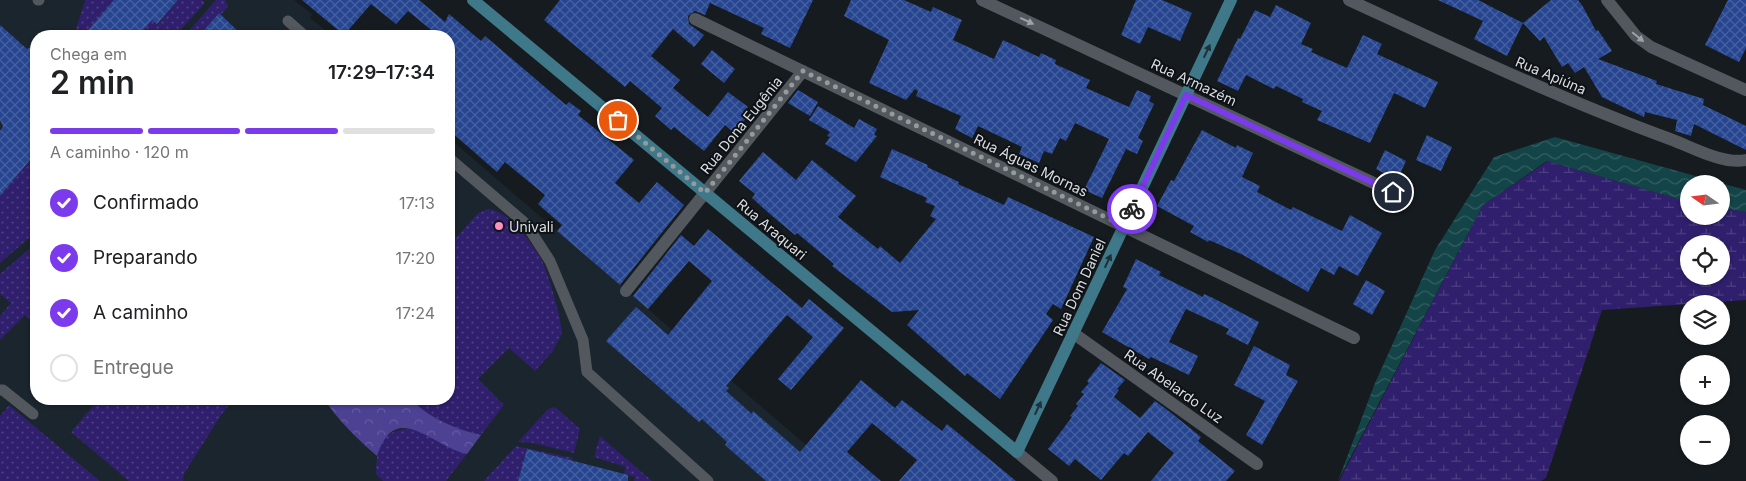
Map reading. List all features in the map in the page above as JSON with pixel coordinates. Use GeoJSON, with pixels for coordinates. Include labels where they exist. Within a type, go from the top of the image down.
{"type":"FeatureCollection","features":[{"type":"Feature","properties":{"kind":"street","name":"Rua Araquari"},"geometry":{"type":"LineString","coordinates":[[474,0],[1052,481]]}},
{"type":"Feature","properties":{"kind":"street","name":"Rua Armazém"},"geometry":{"type":"LineString","coordinates":[[982,0],[1393,192]]}},
{"type":"Feature","properties":{"kind":"street","name":"Rua Dom Daniel"},"geometry":{"type":"LineString","coordinates":[[1017,452],[1231,0]]}},
{"type":"Feature","properties":{"kind":"street","name":"Rua Apiúna"},"geometry":{"type":"LineString","coordinates":[[1349,0],[1524,81],[1620,121],[1720,158],[1746,160]]}},
{"type":"Feature","properties":{"kind":"street"},"geometry":{"type":"LineString","coordinates":[[1607,0],[1636,36],[1651,46],[1746,90]]}},
{"type":"Feature","properties":{"kind":"street","name":"Rua Águas Mornas"},"geometry":{"type":"LineString","coordinates":[[695,19],[1354,338]]}},
{"type":"Feature","properties":{"kind":"street","name":"Rua Dona Eugênia"},"geometry":{"type":"LineString","coordinates":[[626,292],[803,71]]}},
{"type":"Feature","properties":{"kind":"street","name":"Rua Abelardo Luz"},"geometry":{"type":"LineString","coordinates":[[1074,333],[1257,464]]}},
{"type":"Feature","properties":{"kind":"lane"},"geometry":{"type":"LineString","coordinates":[[288,22],[298,30]]}},
{"type":"Feature","properties":{"kind":"lane"},"geometry":{"type":"LineString","coordinates":[[455,163],[526,224],[550,260],[583,340],[587,372],[708,481]]}},
{"type":"Feature","properties":{"kind":"lane"},"geometry":{"type":"LineString","coordinates":[[0,390],[3,390],[33,414]]}},
{"type":"Feature","properties":{"kind":"shaded area","name":"Univali"},"geometry":{"type":"Polygon","coordinates":[[[0,0],[294,0],[312,14],[310,18],[325,30],[30,30],[30,405],[455,405],[455,143],[848,481],[0,481],[0,0]]]}},
{"type":"Feature","properties":{"kind":"green space"},"geometry":{"type":"Polygon","coordinates":[[[85,0],[114,0],[88,30],[76,30],[85,0]]]}},
{"type":"Feature","properties":{"kind":"green space"},"geometry":{"type":"Polygon","coordinates":[[[171,0],[202,0],[205,3],[180,30],[143,30],[152,20],[158,24],[175,4],[171,0]]]}},
{"type":"Feature","properties":{"kind":"green space"},"geometry":{"type":"Polygon","coordinates":[[[216,0],[225,0],[228,6],[204,30],[190,30],[216,0]]]}},
{"type":"Feature","properties":{"kind":"green space"},"geometry":{"type":"Polygon","coordinates":[[[30,161],[30,237],[0,263],[0,196],[30,161]]]}},
{"type":"Feature","properties":{"kind":"green space"},"geometry":{"type":"Polygon","coordinates":[[[1548,161],[1680,199],[1680,225],[1730,225],[1730,209],[1746,212],[1746,300],[1730,301],[1730,295],[1680,295],[1680,305],[1602,310],[1546,478],[1541,481],[1339,481],[1483,205],[1548,161]]]}},
{"type":"Feature","properties":{"kind":"green space"},"geometry":{"type":"Polygon","coordinates":[[[488,209],[496,211],[512,222],[532,244],[547,274],[560,318],[562,334],[552,352],[535,371],[509,348],[478,379],[504,405],[481,435],[462,430],[435,418],[417,405],[455,405],[455,239],[478,213],[488,209]]]}},
{"type":"Feature","properties":{"kind":"green space"},"geometry":{"type":"Polygon","coordinates":[[[30,248],[30,320],[25,315],[0,340],[0,316],[11,303],[0,294],[0,274],[30,248]]]}},
{"type":"Feature","properties":{"kind":"green space"},"geometry":{"type":"Polygon","coordinates":[[[9,405],[100,481],[0,481],[0,416],[9,405]]]}},
{"type":"Feature","properties":{"kind":"green space"},"geometry":{"type":"Polygon","coordinates":[[[94,405],[229,405],[184,474],[183,481],[129,481],[71,432],[94,405]]]}},
{"type":"Feature","properties":{"kind":"green space"},"geometry":{"type":"Polygon","coordinates":[[[328,405],[417,405],[435,418],[462,430],[481,435],[467,454],[454,450],[416,431],[405,428],[394,430],[385,439],[377,456],[328,405]]]}},
{"type":"Feature","properties":{"kind":"green space"},"geometry":{"type":"Polygon","coordinates":[[[555,407],[580,429],[574,453],[533,443],[518,442],[548,409],[555,407]]]}},
{"type":"Feature","properties":{"kind":"green space"},"geometry":{"type":"Polygon","coordinates":[[[413,428],[467,454],[446,481],[383,481],[376,474],[379,447],[387,436],[402,429],[413,428]]]}},
{"type":"Feature","properties":{"kind":"green space"},"geometry":{"type":"Polygon","coordinates":[[[600,436],[652,481],[634,481],[635,477],[624,474],[626,467],[594,457],[600,436]]]}},
{"type":"Feature","properties":{"kind":"green space"},"geometry":{"type":"Polygon","coordinates":[[[516,446],[573,458],[571,461],[527,449],[518,481],[484,481],[516,446]]]}},
{"type":"Feature","properties":{"kind":"water"},"geometry":{"type":"Polygon","coordinates":[[[1555,137],[1692,175],[1680,175],[1680,199],[1547,161],[1483,205],[1338,481],[1375,383],[1435,250],[1494,157],[1555,137]]]}},
{"type":"Feature","properties":{"kind":"water"},"geometry":{"type":"Polygon","coordinates":[[[1730,186],[1746,190],[1746,212],[1730,209],[1730,186]]]}},
{"type":"Feature","properties":{"kind":"building"},"geometry":{"type":"Polygon","coordinates":[[[114,0],[178,0],[157,24],[152,20],[143,30],[88,30],[114,0]]]}},
{"type":"Feature","properties":{"kind":"building"},"geometry":{"type":"Polygon","coordinates":[[[302,0],[419,0],[445,22],[449,14],[481,41],[485,36],[566,105],[569,102],[581,111],[578,115],[634,160],[615,183],[639,203],[657,182],[684,205],[620,285],[557,231],[562,225],[538,204],[545,195],[505,162],[497,172],[455,135],[455,30],[431,30],[408,11],[396,24],[371,4],[348,30],[338,30],[302,0]]]}},
{"type":"Feature","properties":{"kind":"building"},"geometry":{"type":"Polygon","coordinates":[[[560,0],[813,0],[790,48],[761,34],[764,28],[710,3],[705,15],[695,11],[688,16],[689,24],[704,35],[694,47],[673,29],[651,56],[680,80],[673,88],[708,117],[728,92],[748,107],[743,112],[748,116],[734,133],[725,125],[704,151],[674,127],[671,130],[655,116],[662,108],[630,81],[625,87],[544,20],[560,0]]]}},
{"type":"Feature","properties":{"kind":"building"},"geometry":{"type":"Polygon","coordinates":[[[851,0],[904,0],[931,12],[933,7],[962,20],[953,40],[994,59],[1003,40],[1039,57],[1041,53],[1056,60],[1055,64],[1090,80],[1086,88],[1129,107],[1137,90],[1151,96],[1149,101],[1154,104],[1138,138],[1143,141],[1137,154],[1126,149],[1102,198],[1084,190],[1109,139],[1075,123],[1066,141],[1060,138],[1052,154],[1044,151],[1039,163],[1019,154],[1022,147],[978,126],[972,138],[955,129],[961,116],[916,96],[918,91],[915,89],[906,100],[869,83],[889,40],[844,16],[851,0]]]}},
{"type":"Feature","properties":{"kind":"building"},"geometry":{"type":"Polygon","coordinates":[[[1136,0],[1162,0],[1192,13],[1180,41],[1148,27],[1140,44],[1121,35],[1136,0]]]}},
{"type":"Feature","properties":{"kind":"building"},"geometry":{"type":"Polygon","coordinates":[[[1438,0],[1478,0],[1523,23],[1507,56],[1474,39],[1483,21],[1438,0]]]}},
{"type":"Feature","properties":{"kind":"building"},"geometry":{"type":"Polygon","coordinates":[[[1551,0],[1578,0],[1582,5],[1596,31],[1598,30],[1612,51],[1598,59],[1657,81],[1656,84],[1704,99],[1703,105],[1746,126],[1746,150],[1694,124],[1691,136],[1675,131],[1677,120],[1645,112],[1644,117],[1602,97],[1584,67],[1575,73],[1568,63],[1562,67],[1544,37],[1540,41],[1523,23],[1551,0]]]}},
{"type":"Feature","properties":{"kind":"building"},"geometry":{"type":"Polygon","coordinates":[[[1728,0],[1746,0],[1746,48],[1739,62],[1705,45],[1728,0]]]}},
{"type":"Feature","properties":{"kind":"building"},"geometry":{"type":"Polygon","coordinates":[[[1276,5],[1311,23],[1301,44],[1313,49],[1311,52],[1347,68],[1363,35],[1382,44],[1377,54],[1438,82],[1425,108],[1394,93],[1370,143],[1317,120],[1322,111],[1302,102],[1303,99],[1276,86],[1274,89],[1246,75],[1238,91],[1217,81],[1238,38],[1240,39],[1255,10],[1270,17],[1276,5]]]}},
{"type":"Feature","properties":{"kind":"building"},"geometry":{"type":"Polygon","coordinates":[[[219,13],[237,30],[204,30],[219,13]]]}},
{"type":"Feature","properties":{"kind":"building"},"geometry":{"type":"Polygon","coordinates":[[[0,25],[27,49],[30,48],[30,160],[0,196],[0,131],[3,127],[0,120],[0,25]]]}},
{"type":"Feature","properties":{"kind":"building"},"geometry":{"type":"Polygon","coordinates":[[[712,50],[735,69],[724,83],[701,64],[712,50]]]}},
{"type":"Feature","properties":{"kind":"building"},"geometry":{"type":"Polygon","coordinates":[[[798,90],[818,102],[810,116],[788,103],[798,90]]]}},
{"type":"Feature","properties":{"kind":"building"},"geometry":{"type":"Polygon","coordinates":[[[818,106],[854,128],[859,119],[877,129],[874,135],[877,136],[856,162],[825,144],[830,137],[827,136],[830,132],[809,120],[818,106]]]}},
{"type":"Feature","properties":{"kind":"building"},"geometry":{"type":"Polygon","coordinates":[[[1202,130],[1236,148],[1237,145],[1253,153],[1242,177],[1260,186],[1257,192],[1291,210],[1293,207],[1342,231],[1350,215],[1382,233],[1358,276],[1339,266],[1334,275],[1321,268],[1308,292],[1243,255],[1209,240],[1208,242],[1190,232],[1194,226],[1157,206],[1171,180],[1174,181],[1202,130]]]}},
{"type":"Feature","properties":{"kind":"building"},"geometry":{"type":"Polygon","coordinates":[[[1427,135],[1452,147],[1441,171],[1416,160],[1427,135]]]}},
{"type":"Feature","properties":{"kind":"building"},"geometry":{"type":"Polygon","coordinates":[[[892,149],[928,165],[927,167],[959,182],[958,184],[1004,205],[1008,197],[1094,237],[1061,309],[1053,304],[1046,314],[1053,320],[1000,399],[967,373],[965,376],[907,325],[919,310],[892,312],[832,266],[834,264],[797,233],[795,235],[771,215],[752,198],[755,194],[739,181],[763,152],[796,180],[812,160],[856,196],[838,217],[878,249],[880,246],[900,263],[936,219],[930,216],[935,206],[925,202],[927,198],[880,177],[892,149]]]}},
{"type":"Feature","properties":{"kind":"building"},"geometry":{"type":"Polygon","coordinates":[[[1385,150],[1406,161],[1397,180],[1376,169],[1385,150]]]}},
{"type":"Feature","properties":{"kind":"building"},"geometry":{"type":"Polygon","coordinates":[[[708,229],[802,308],[809,299],[844,328],[791,390],[778,379],[813,337],[787,315],[726,386],[729,388],[726,391],[752,414],[753,411],[800,452],[861,380],[895,408],[902,400],[942,431],[947,424],[1016,481],[899,481],[917,460],[872,423],[847,452],[881,481],[766,481],[725,445],[727,442],[702,419],[699,422],[606,341],[636,307],[668,335],[712,281],[689,261],[648,309],[633,296],[681,235],[694,246],[708,229]]]}},
{"type":"Feature","properties":{"kind":"building"},"geometry":{"type":"Polygon","coordinates":[[[1136,259],[1161,272],[1159,275],[1203,297],[1204,294],[1213,298],[1259,322],[1248,345],[1226,334],[1229,329],[1186,309],[1169,342],[1198,356],[1189,375],[1151,357],[1149,359],[1102,332],[1127,289],[1123,287],[1136,259]]]}},
{"type":"Feature","properties":{"kind":"building"},"geometry":{"type":"Polygon","coordinates":[[[1366,280],[1385,291],[1372,315],[1353,304],[1366,280]]]}},
{"type":"Feature","properties":{"kind":"building"},"geometry":{"type":"Polygon","coordinates":[[[1254,346],[1290,365],[1286,375],[1298,381],[1262,445],[1246,435],[1265,401],[1234,385],[1254,346]]]}},
{"type":"Feature","properties":{"kind":"building"},"geometry":{"type":"Polygon","coordinates":[[[1101,363],[1125,380],[1117,389],[1119,390],[1114,397],[1140,418],[1155,401],[1201,437],[1198,441],[1235,471],[1226,481],[1151,481],[1174,453],[1148,432],[1128,456],[1124,453],[1101,480],[1075,459],[1069,466],[1048,449],[1072,417],[1070,416],[1078,406],[1076,404],[1084,394],[1081,392],[1101,363]]]}},
{"type":"Feature","properties":{"kind":"building"},"geometry":{"type":"Polygon","coordinates":[[[527,449],[628,475],[628,481],[518,481],[527,449]]]}},
{"type":"Feature","properties":{"kind":"way so far"},"geometry":{"type":"LineString","coordinates":[[618,120],[705,193],[803,71],[1124,226],[1132,209]]}},
{"type":"Feature","properties":{"kind":"place","name":"Univali"},"geometry":{"type":"Point","coordinates":[499,226]}},
{"type":"Feature","properties":{"kind":"route"},"geometry":{"type":"LineString","coordinates":[[1132,209],[1186,95],[1393,192]]}}]}
